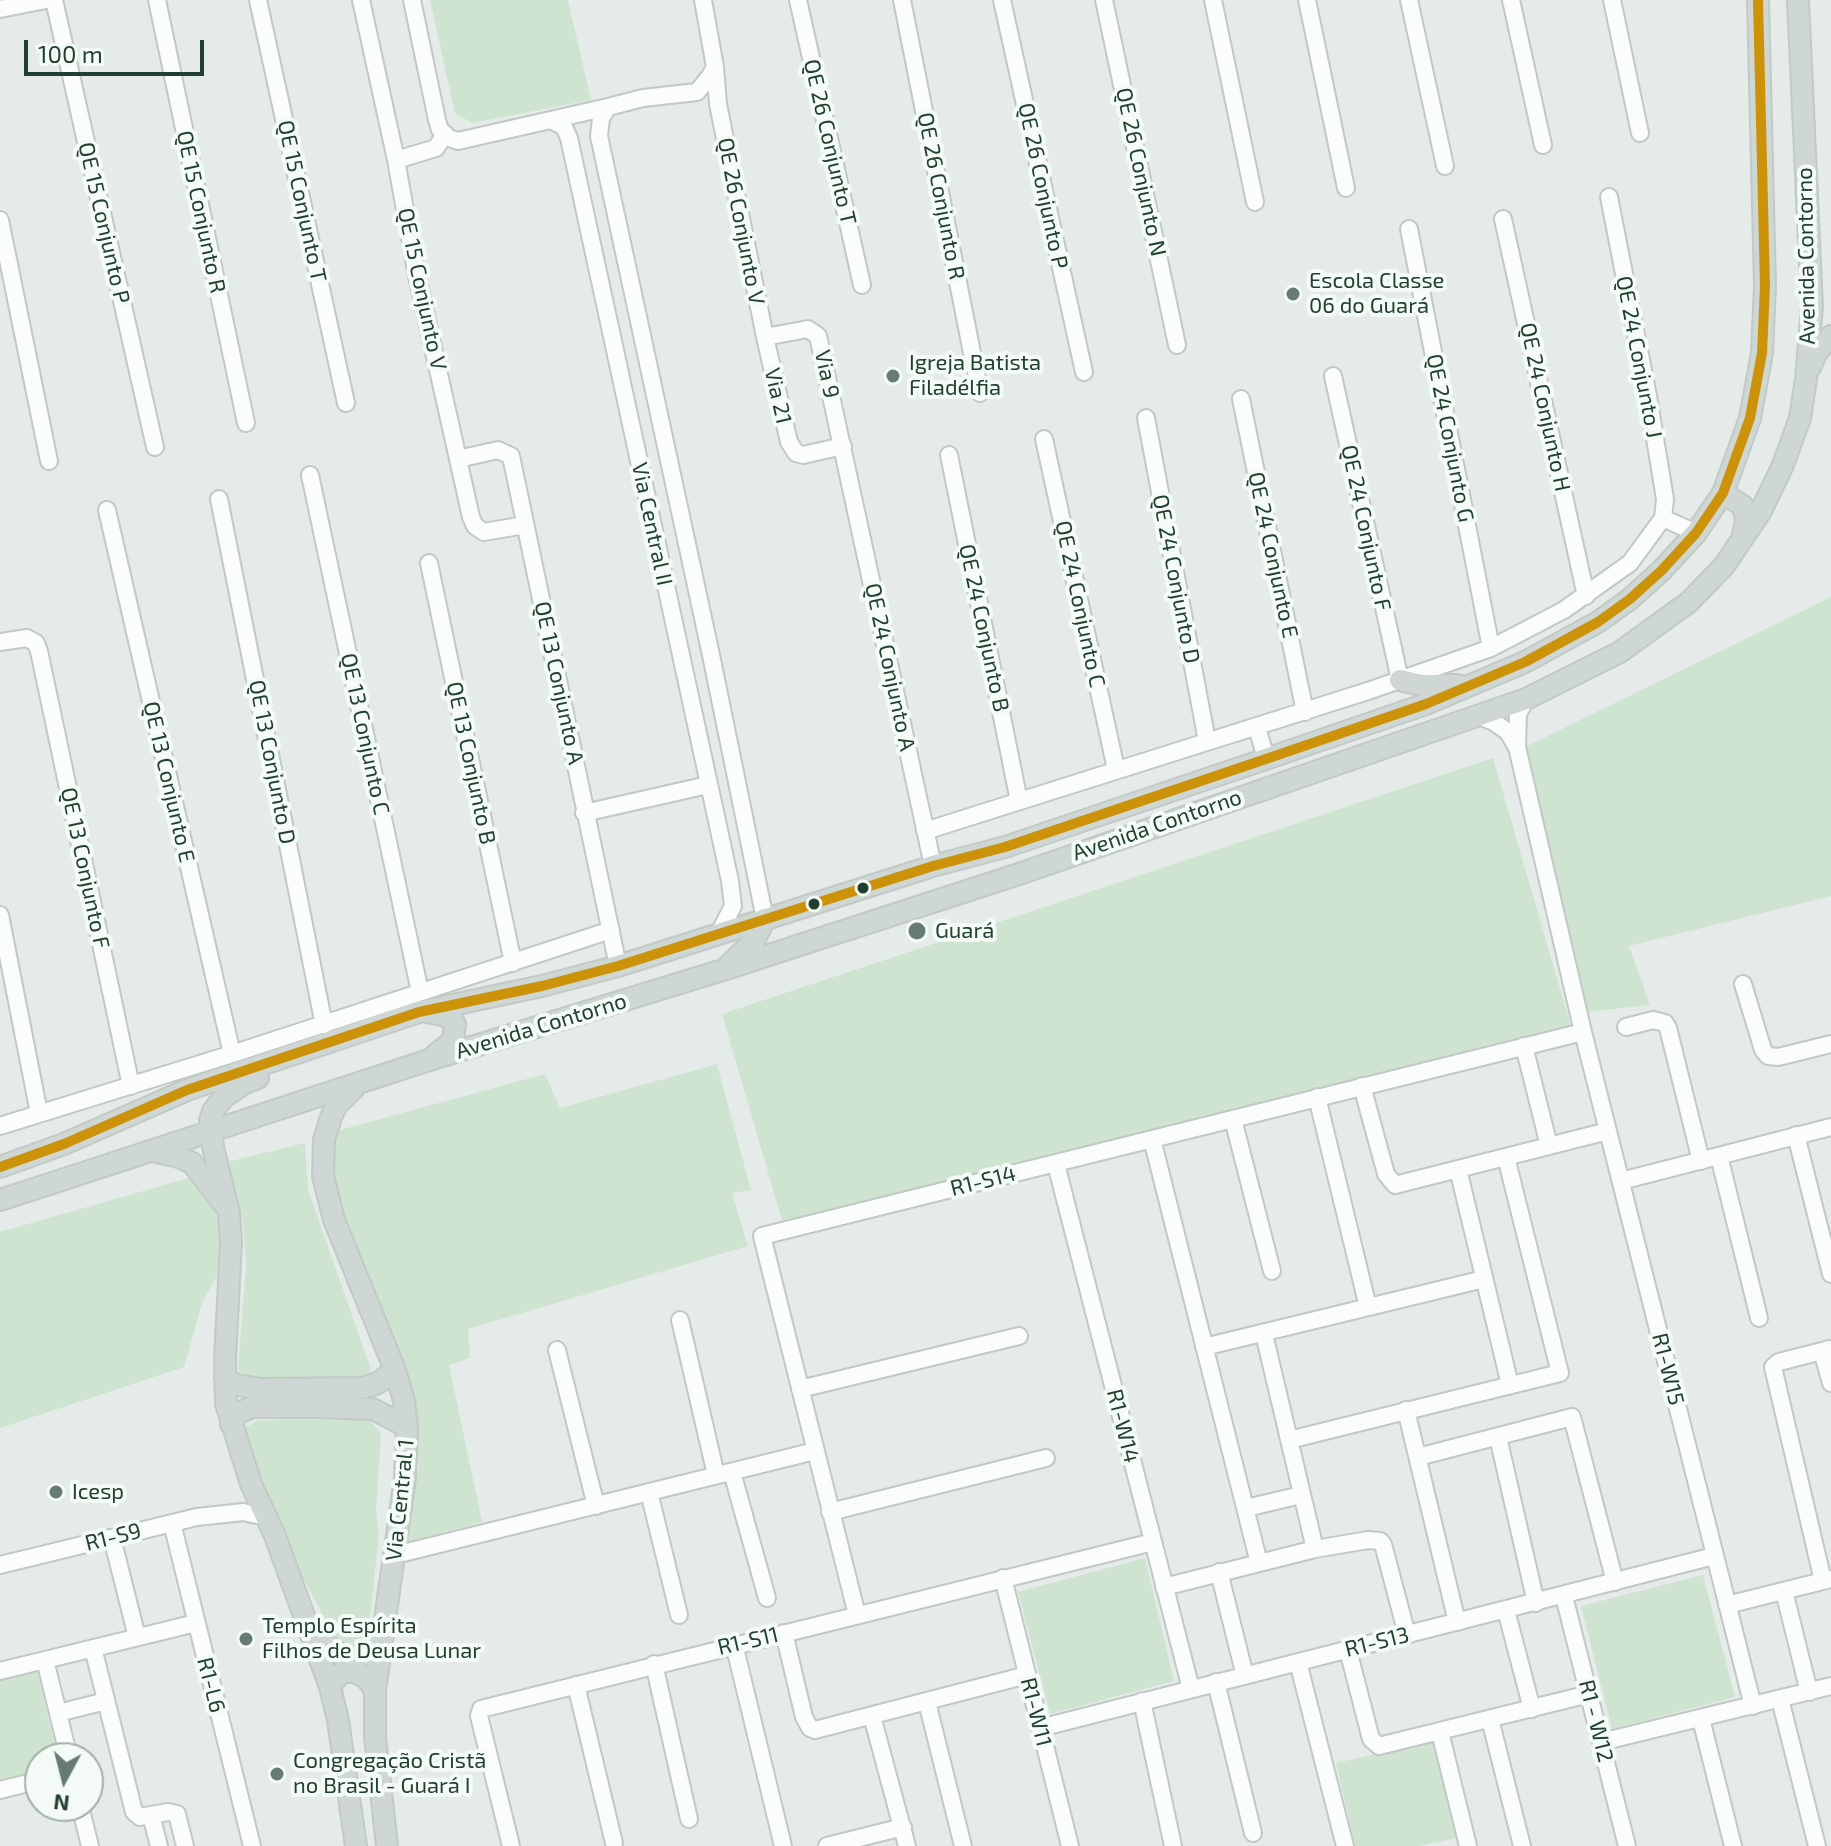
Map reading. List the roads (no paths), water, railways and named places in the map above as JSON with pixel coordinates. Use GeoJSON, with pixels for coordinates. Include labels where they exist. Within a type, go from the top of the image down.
{"type":"FeatureCollection","features":[{"type":"Feature","properties":{"kind":"main road","name":"Avenida Contorno"},"geometry":{"type":"LineString","coordinates":[[0,1167],[64,1144],[330,1032],[420,1002],[542,986],[618,966],[933,866],[1005,847],[1162,795],[1426,704],[1525,662],[1598,622],[1661,571],[1696,533],[1723,493],[1750,418],[1762,353],[1765,286],[1758,0]]}},
{"type":"Feature","properties":{"kind":"main road","name":"Avenida Contorno"},"geometry":{"type":"LineString","coordinates":[[0,1200],[301,1104],[359,1082],[726,969],[1019,874],[1526,699],[1620,652],[1689,602],[1716,575],[1743,540],[1761,511],[1789,451],[1800,418],[1812,306],[1798,0]]}},
{"type":"Feature","properties":{"kind":"main road"},"geometry":{"type":"LineString","coordinates":[[1812,306],[1818,315],[1831,316]]}},
{"type":"Feature","properties":{"kind":"main road"},"geometry":{"type":"LineString","coordinates":[[1806,379],[1816,353],[1831,336]]}},
{"type":"Feature","properties":{"kind":"main road"},"geometry":{"type":"LineString","coordinates":[[1723,493],[1743,506],[1746,519],[1743,540]]}},
{"type":"Feature","properties":{"kind":"main road"},"geometry":{"type":"LineString","coordinates":[[1400,680],[1421,685],[1470,685]]}},
{"type":"Feature","properties":{"kind":"main road"},"geometry":{"type":"LineString","coordinates":[[1162,795],[1158,799],[1158,811],[1161,816],[1172,819]]}},
{"type":"Feature","properties":{"kind":"main road"},"geometry":{"type":"LineString","coordinates":[[1046,832],[1036,842],[1036,850],[1045,861],[1053,862]]}},
{"type":"Feature","properties":{"kind":"main road"},"geometry":{"type":"LineString","coordinates":[[1005,847],[1020,860],[1019,874]]}},
{"type":"Feature","properties":{"kind":"main road"},"geometry":{"type":"LineString","coordinates":[[726,969],[754,941],[765,919]]}},
{"type":"Feature","properties":{"kind":"main road"},"geometry":{"type":"LineString","coordinates":[[420,1002],[452,1019],[455,1024],[453,1041],[426,1061]]}},
{"type":"Feature","properties":{"kind":"main road"},"geometry":{"type":"LineString","coordinates":[[330,1032],[318,1054],[235,1088],[213,1111],[209,1131],[229,1213],[231,1266],[225,1378],[231,1424],[330,1687],[338,1720],[356,1846]]}},
{"type":"Feature","properties":{"kind":"main road","name":"Via Central 1"},"geometry":{"type":"LineString","coordinates":[[359,1082],[337,1105],[331,1117],[324,1140],[323,1176],[334,1220],[395,1370],[404,1401],[407,1427],[407,1458],[375,1690],[375,1737],[387,1846]]}},
{"type":"Feature","properties":{"kind":"main road"},"geometry":{"type":"LineString","coordinates":[[150,1151],[192,1163],[229,1213]]}},
{"type":"Feature","properties":{"kind":"main road"},"geometry":{"type":"LineString","coordinates":[[225,1378],[237,1385],[261,1389],[363,1388],[378,1383],[395,1370]]}},
{"type":"Feature","properties":{"kind":"main road"},"geometry":{"type":"LineString","coordinates":[[231,1424],[238,1413],[253,1407],[317,1407],[373,1409],[407,1427]]}},
{"type":"Feature","properties":{"kind":"main road"},"geometry":{"type":"LineString","coordinates":[[313,1637],[347,1658],[367,1655],[381,1642]]}},
{"type":"Feature","properties":{"kind":"main road"},"geometry":{"type":"LineString","coordinates":[[330,1687],[344,1672],[355,1672],[366,1678],[375,1690]]}},
{"type":"Feature","properties":{"kind":"street"},"geometry":{"type":"LineString","coordinates":[[4,5],[46,0]]}},
{"type":"Feature","properties":{"kind":"street","name":"QE 15 Conjunto P"},"geometry":{"type":"LineString","coordinates":[[54,0],[155,447]]}},
{"type":"Feature","properties":{"kind":"street","name":"QE 15 Conjunto R"},"geometry":{"type":"LineString","coordinates":[[157,0],[246,423]]}},
{"type":"Feature","properties":{"kind":"street","name":"QE 15 Conjunto T"},"geometry":{"type":"LineString","coordinates":[[258,0],[346,403]]}},
{"type":"Feature","properties":{"kind":"street","name":"QE 15 Conjunto V"},"geometry":{"type":"LineString","coordinates":[[361,0],[396,160],[417,276],[475,526],[484,532],[525,525]]}},
{"type":"Feature","properties":{"kind":"street"},"geometry":{"type":"LineString","coordinates":[[412,0],[437,120],[445,134],[458,141],[643,98],[697,92],[718,104]]}},
{"type":"Feature","properties":{"kind":"street"},"geometry":{"type":"LineString","coordinates":[[697,92],[715,67],[703,0]]}},
{"type":"Feature","properties":{"kind":"street","name":"QE 26 Conjunto T"},"geometry":{"type":"LineString","coordinates":[[798,0],[862,285]]}},
{"type":"Feature","properties":{"kind":"street","name":"QE 26 Conjunto R"},"geometry":{"type":"LineString","coordinates":[[902,0],[980,393]]}},
{"type":"Feature","properties":{"kind":"street","name":"QE 26 Conjunto P"},"geometry":{"type":"LineString","coordinates":[[1002,0],[1084,372]]}},
{"type":"Feature","properties":{"kind":"street","name":"QE 26 Conjunto N"},"geometry":{"type":"LineString","coordinates":[[1104,0],[1177,345]]}},
{"type":"Feature","properties":{"kind":"street"},"geometry":{"type":"LineString","coordinates":[[1213,0],[1255,202]]}},
{"type":"Feature","properties":{"kind":"street"},"geometry":{"type":"LineString","coordinates":[[1307,0],[1346,188]]}},
{"type":"Feature","properties":{"kind":"street"},"geometry":{"type":"LineString","coordinates":[[1409,0],[1445,166]]}},
{"type":"Feature","properties":{"kind":"street"},"geometry":{"type":"LineString","coordinates":[[1511,0],[1543,145]]}},
{"type":"Feature","properties":{"kind":"street"},"geometry":{"type":"LineString","coordinates":[[1612,0],[1640,133]]}},
{"type":"Feature","properties":{"kind":"street","name":"QE 26 Conjunto V"},"geometry":{"type":"LineString","coordinates":[[715,67],[718,104],[765,337]]}},
{"type":"Feature","properties":{"kind":"street","name":"Via Central II"},"geometry":{"type":"LineString","coordinates":[[608,107],[601,118],[599,136],[765,919]]}},
{"type":"Feature","properties":{"kind":"street","name":"Via Central II"},"geometry":{"type":"LineString","coordinates":[[551,120],[564,127],[569,138],[586,210],[733,900],[731,912],[719,933]]}},
{"type":"Feature","properties":{"kind":"street"},"geometry":{"type":"LineString","coordinates":[[396,160],[436,148],[445,134]]}},
{"type":"Feature","properties":{"kind":"street","name":"QE 24 Conjunto J"},"geometry":{"type":"LineString","coordinates":[[1609,197],[1648,396],[1665,499],[1663,518]]}},
{"type":"Feature","properties":{"kind":"street"},"geometry":{"type":"LineString","coordinates":[[586,210],[613,204]]}},
{"type":"Feature","properties":{"kind":"street","name":"QE 24 Conjunto H"},"geometry":{"type":"LineString","coordinates":[[1503,219],[1586,596]]}},
{"type":"Feature","properties":{"kind":"street"},"geometry":{"type":"LineString","coordinates":[[0,220],[49,461]]}},
{"type":"Feature","properties":{"kind":"street","name":"QE 24 Conjunto G"},"geometry":{"type":"LineString","coordinates":[[1409,229],[1491,648]]}},
{"type":"Feature","properties":{"kind":"street","name":"Via 9"},"geometry":{"type":"LineString","coordinates":[[765,337],[808,329],[818,336],[848,468]]}},
{"type":"Feature","properties":{"kind":"street","name":"Via 21"},"geometry":{"type":"LineString","coordinates":[[765,337],[791,448],[803,455],[843,446]]}},
{"type":"Feature","properties":{"kind":"street","name":"QE 24 Conjunto F"},"geometry":{"type":"LineString","coordinates":[[1333,376],[1400,680]]}},
{"type":"Feature","properties":{"kind":"street","name":"QE 24 Conjunto E"},"geometry":{"type":"LineString","coordinates":[[1241,399],[1305,712]]}},
{"type":"Feature","properties":{"kind":"street","name":"QE 24 Conjunto D"},"geometry":{"type":"LineString","coordinates":[[1146,418],[1207,741]]}},
{"type":"Feature","properties":{"kind":"street","name":"QE 24 Conjunto C"},"geometry":{"type":"LineString","coordinates":[[1044,439],[1116,769]]}},
{"type":"Feature","properties":{"kind":"street","name":"QE 13 Conjunto A"},"geometry":{"type":"LineString","coordinates":[[458,459],[498,450],[511,456],[618,966]]}},
{"type":"Feature","properties":{"kind":"street","name":"QE 24 Conjunto B"},"geometry":{"type":"LineString","coordinates":[[949,455],[1019,801]]}},
{"type":"Feature","properties":{"kind":"street","name":"QE 24 Conjunto A"},"geometry":{"type":"LineString","coordinates":[[848,468],[933,866]]}},
{"type":"Feature","properties":{"kind":"street","name":"QE 13 Conjunto C"},"geometry":{"type":"LineString","coordinates":[[310,475],[420,1002]]}},
{"type":"Feature","properties":{"kind":"street","name":"QE 13 Conjunto D"},"geometry":{"type":"LineString","coordinates":[[219,499],[330,1032]]}},
{"type":"Feature","properties":{"kind":"street","name":"QE 13 Conjunto E"},"geometry":{"type":"LineString","coordinates":[[107,510],[232,1054]]}},
{"type":"Feature","properties":{"kind":"street"},"geometry":{"type":"LineString","coordinates":[[925,831],[1305,712],[1491,648],[1586,596],[1630,563],[1663,518],[1696,533]]}},
{"type":"Feature","properties":{"kind":"street","name":"QE 13 Conjunto B"},"geometry":{"type":"LineString","coordinates":[[429,563],[513,963]]}},
{"type":"Feature","properties":{"kind":"street","name":"QE 13 Conjunto F"},"geometry":{"type":"LineString","coordinates":[[0,642],[27,638],[36,643],[39,651],[131,1086]]}},
{"type":"Feature","properties":{"kind":"street"},"geometry":{"type":"LineString","coordinates":[[682,662],[711,655]]}},
{"type":"Feature","properties":{"kind":"street"},"geometry":{"type":"LineString","coordinates":[[1517,747],[1518,714],[1526,699]]}},
{"type":"Feature","properties":{"kind":"street"},"geometry":{"type":"LineString","coordinates":[[1477,715],[1508,732],[1517,747]]}},
{"type":"Feature","properties":{"kind":"street"},"geometry":{"type":"LineString","coordinates":[[1257,727],[1266,759]]}},
{"type":"Feature","properties":{"kind":"street","name":"R1-W15"},"geometry":{"type":"LineString","coordinates":[[1517,747],[1583,1032],[1753,1706]]}},
{"type":"Feature","properties":{"kind":"street"},"geometry":{"type":"LineString","coordinates":[[584,813],[708,785]]}},
{"type":"Feature","properties":{"kind":"street"},"geometry":{"type":"LineString","coordinates":[[716,822],[744,817]]}},
{"type":"Feature","properties":{"kind":"street"},"geometry":{"type":"LineString","coordinates":[[0,915],[39,1113]]}},
{"type":"Feature","properties":{"kind":"street"},"geometry":{"type":"LineString","coordinates":[[420,1002],[513,963],[611,930]]}},
{"type":"Feature","properties":{"kind":"street"},"geometry":{"type":"LineString","coordinates":[[1743,984],[1763,1050],[1768,1056],[1778,1057],[1831,1044]]}},
{"type":"Feature","properties":{"kind":"street"},"geometry":{"type":"LineString","coordinates":[[1626,1027],[1653,1020],[1665,1023],[1668,1028],[1701,1161]]}},
{"type":"Feature","properties":{"kind":"street"},"geometry":{"type":"LineString","coordinates":[[0,1126],[232,1054],[330,1032]]}},
{"type":"Feature","properties":{"kind":"street","name":"R1-S14"},"geometry":{"type":"LineString","coordinates":[[857,1615],[762,1236],[1583,1032]]}},
{"type":"Feature","properties":{"kind":"street"},"geometry":{"type":"LineString","coordinates":[[1524,1046],[1549,1146]]}},
{"type":"Feature","properties":{"kind":"street"},"geometry":{"type":"LineString","coordinates":[[1362,1086],[1386,1174],[1391,1182],[1400,1185],[1608,1131]]}},
{"type":"Feature","properties":{"kind":"street"},"geometry":{"type":"LineString","coordinates":[[1317,1097],[1368,1307]]}},
{"type":"Feature","properties":{"kind":"street"},"geometry":{"type":"LineString","coordinates":[[1233,1119],[1272,1271]]}},
{"type":"Feature","properties":{"kind":"street"},"geometry":{"type":"LineString","coordinates":[[1621,1181],[1831,1127]]}},
{"type":"Feature","properties":{"kind":"street"},"geometry":{"type":"LineString","coordinates":[[1796,1135],[1831,1274]]}},
{"type":"Feature","properties":{"kind":"street"},"geometry":{"type":"LineString","coordinates":[[1152,1139],[1259,1563]]}},
{"type":"Feature","properties":{"kind":"street"},"geometry":{"type":"LineString","coordinates":[[1719,1156],[1759,1318]]}},
{"type":"Feature","properties":{"kind":"street"},"geometry":{"type":"LineString","coordinates":[[1289,1440],[1560,1373],[1506,1157]]}},
{"type":"Feature","properties":{"kind":"street","name":"R1-W14"},"geometry":{"type":"LineString","coordinates":[[1056,1164],[1191,1689]]}},
{"type":"Feature","properties":{"kind":"street"},"geometry":{"type":"LineString","coordinates":[[1458,1169],[1510,1385]]}},
{"type":"Feature","properties":{"kind":"street"},"geometry":{"type":"LineString","coordinates":[[1204,1347],[1484,1279]]}},
{"type":"Feature","properties":{"kind":"street"},"geometry":{"type":"LineString","coordinates":[[680,1320],[724,1473],[767,1598]]}},
{"type":"Feature","properties":{"kind":"street"},"geometry":{"type":"LineString","coordinates":[[1264,1334],[1315,1549]]}},
{"type":"Feature","properties":{"kind":"street"},"geometry":{"type":"LineString","coordinates":[[800,1389],[1019,1336]]}},
{"type":"Feature","properties":{"kind":"street"},"geometry":{"type":"LineString","coordinates":[[557,1350],[596,1506]]}},
{"type":"Feature","properties":{"kind":"street"},"geometry":{"type":"LineString","coordinates":[[1727,1605],[1827,1580],[1773,1367],[1779,1362],[1827,1350],[1831,1383]]}},
{"type":"Feature","properties":{"kind":"street"},"geometry":{"type":"LineString","coordinates":[[1406,1410],[1457,1622]]}},
{"type":"Feature","properties":{"kind":"street"},"geometry":{"type":"LineString","coordinates":[[1418,1457],[1572,1417],[1615,1582]]}},
{"type":"Feature","properties":{"kind":"street"},"geometry":{"type":"LineString","coordinates":[[1498,1437],[1536,1603]]}},
{"type":"Feature","properties":{"kind":"street"},"geometry":{"type":"LineString","coordinates":[[395,1555],[815,1451]]}},
{"type":"Feature","properties":{"kind":"street"},"geometry":{"type":"LineString","coordinates":[[830,1512],[1046,1458]]}},
{"type":"Feature","properties":{"kind":"street"},"geometry":{"type":"LineString","coordinates":[[227,1512],[239,1505],[252,1486]]}},
{"type":"Feature","properties":{"kind":"street"},"geometry":{"type":"LineString","coordinates":[[649,1492],[679,1615]]}},
{"type":"Feature","properties":{"kind":"street"},"geometry":{"type":"LineString","coordinates":[[1246,1508],[1301,1495]]}},
{"type":"Feature","properties":{"kind":"street","name":"R1-S9"},"geometry":{"type":"LineString","coordinates":[[0,1565],[227,1512],[256,1513],[266,1517]]}},
{"type":"Feature","properties":{"kind":"street","name":"R1-L6"},"geometry":{"type":"LineString","coordinates":[[172,1523],[252,1846]]}},
{"type":"Feature","properties":{"kind":"street"},"geometry":{"type":"LineString","coordinates":[[112,1538],[137,1637]]}},
{"type":"Feature","properties":{"kind":"street"},"geometry":{"type":"LineString","coordinates":[[1164,1587],[1315,1549],[1368,1540],[1383,1544],[1407,1635]]}},
{"type":"Feature","properties":{"kind":"street","name":"R1-S11"},"geometry":{"type":"LineString","coordinates":[[511,1846],[480,1712],[486,1707],[1153,1542]]}},
{"type":"Feature","properties":{"kind":"street","name":"R1-S13"},"geometry":{"type":"LineString","coordinates":[[1040,1728],[1714,1556]]}},
{"type":"Feature","properties":{"kind":"street"},"geometry":{"type":"LineString","coordinates":[[1219,1572],[1245,1676]]}},
{"type":"Feature","properties":{"kind":"street","name":"R1-W11"},"geometry":{"type":"LineString","coordinates":[[1003,1578],[1070,1846]]}},
{"type":"Feature","properties":{"kind":"street"},"geometry":{"type":"LineString","coordinates":[[1784,1591],[1809,1692]]}},
{"type":"Feature","properties":{"kind":"street","name":"R1 - W12"},"geometry":{"type":"LineString","coordinates":[[1564,1596],[1627,1846]]}},
{"type":"Feature","properties":{"kind":"street"},"geometry":{"type":"LineString","coordinates":[[1506,1610],[1532,1709]]}},
{"type":"Feature","properties":{"kind":"street"},"geometry":{"type":"LineString","coordinates":[[0,1671],[196,1623]]}},
{"type":"Feature","properties":{"kind":"street"},"geometry":{"type":"LineString","coordinates":[[784,1633],[804,1717],[810,1728],[821,1729],[1027,1675]]}},
{"type":"Feature","properties":{"kind":"street"},"geometry":{"type":"LineString","coordinates":[[734,1644],[783,1846]]}},
{"type":"Feature","properties":{"kind":"street"},"geometry":{"type":"LineString","coordinates":[[93,1648],[134,1812],[140,1817],[168,1812],[177,1814],[185,1846]]}},
{"type":"Feature","properties":{"kind":"street"},"geometry":{"type":"LineString","coordinates":[[1348,1650],[1373,1743],[1384,1746],[1589,1694]]}},
{"type":"Feature","properties":{"kind":"street"},"geometry":{"type":"LineString","coordinates":[[45,1660],[65,1742]]}},
{"type":"Feature","properties":{"kind":"street"},"geometry":{"type":"LineString","coordinates":[[1298,1662],[1345,1846]]}},
{"type":"Feature","properties":{"kind":"street"},"geometry":{"type":"LineString","coordinates":[[654,1664],[689,1819]]}},
{"type":"Feature","properties":{"kind":"street"},"geometry":{"type":"LineString","coordinates":[[1216,1682],[1253,1833]]}},
{"type":"Feature","properties":{"kind":"street"},"geometry":{"type":"LineString","coordinates":[[576,1685],[614,1843]]}},
{"type":"Feature","properties":{"kind":"street"},"geometry":{"type":"LineString","coordinates":[[1601,1742],[1831,1686]]}},
{"type":"Feature","properties":{"kind":"street"},"geometry":{"type":"LineString","coordinates":[[1780,1699],[1817,1846]]}},
{"type":"Feature","properties":{"kind":"street"},"geometry":{"type":"LineString","coordinates":[[58,1713],[106,1701]]}},
{"type":"Feature","properties":{"kind":"street"},"geometry":{"type":"LineString","coordinates":[[1142,1701],[1173,1846]]}},
{"type":"Feature","properties":{"kind":"street"},"geometry":{"type":"LineString","coordinates":[[927,1702],[963,1846]]}},
{"type":"Feature","properties":{"kind":"street"},"geometry":{"type":"LineString","coordinates":[[872,1716],[907,1846]]}},
{"type":"Feature","properties":{"kind":"street"},"geometry":{"type":"LineString","coordinates":[[1490,1719],[1522,1846]]}},
{"type":"Feature","properties":{"kind":"street"},"geometry":{"type":"LineString","coordinates":[[1701,1719],[1733,1846]]}},
{"type":"Feature","properties":{"kind":"street"},"geometry":{"type":"LineString","coordinates":[[1440,1732],[1468,1846]]}},
{"type":"Feature","properties":{"kind":"street"},"geometry":{"type":"LineString","coordinates":[[0,1790],[24,1784]]}},
{"type":"Feature","properties":{"kind":"street"},"geometry":{"type":"LineString","coordinates":[[151,1815],[159,1846]]}},
{"type":"Feature","properties":{"kind":"street"},"geometry":{"type":"LineString","coordinates":[[84,1822],[90,1846]]}},
{"type":"Feature","properties":{"kind":"street"},"geometry":{"type":"LineString","coordinates":[[827,1846],[903,1827]]}},
{"type":"Feature","properties":{"kind":"place","name":"Escola Classe 06 do Guará"},"geometry":{"type":"Point","coordinates":[1293,294]}},
{"type":"Feature","properties":{"kind":"place","name":"Igreja Batista Filadélfia"},"geometry":{"type":"Point","coordinates":[893,376]}},
{"type":"Feature","properties":{"kind":"place","name":"Guará"},"geometry":{"type":"Point","coordinates":[917,931]}},
{"type":"Feature","properties":{"kind":"place","name":"Icesp"},"geometry":{"type":"Point","coordinates":[56,1492]}},
{"type":"Feature","properties":{"kind":"place","name":"Templo Espírita Filhos de Deusa Lunar"},"geometry":{"type":"Point","coordinates":[246,1639]}},
{"type":"Feature","properties":{"kind":"place","name":"Congregação Cristã no Brasil - Guará I"},"geometry":{"type":"Point","coordinates":[277,1774]}}]}
